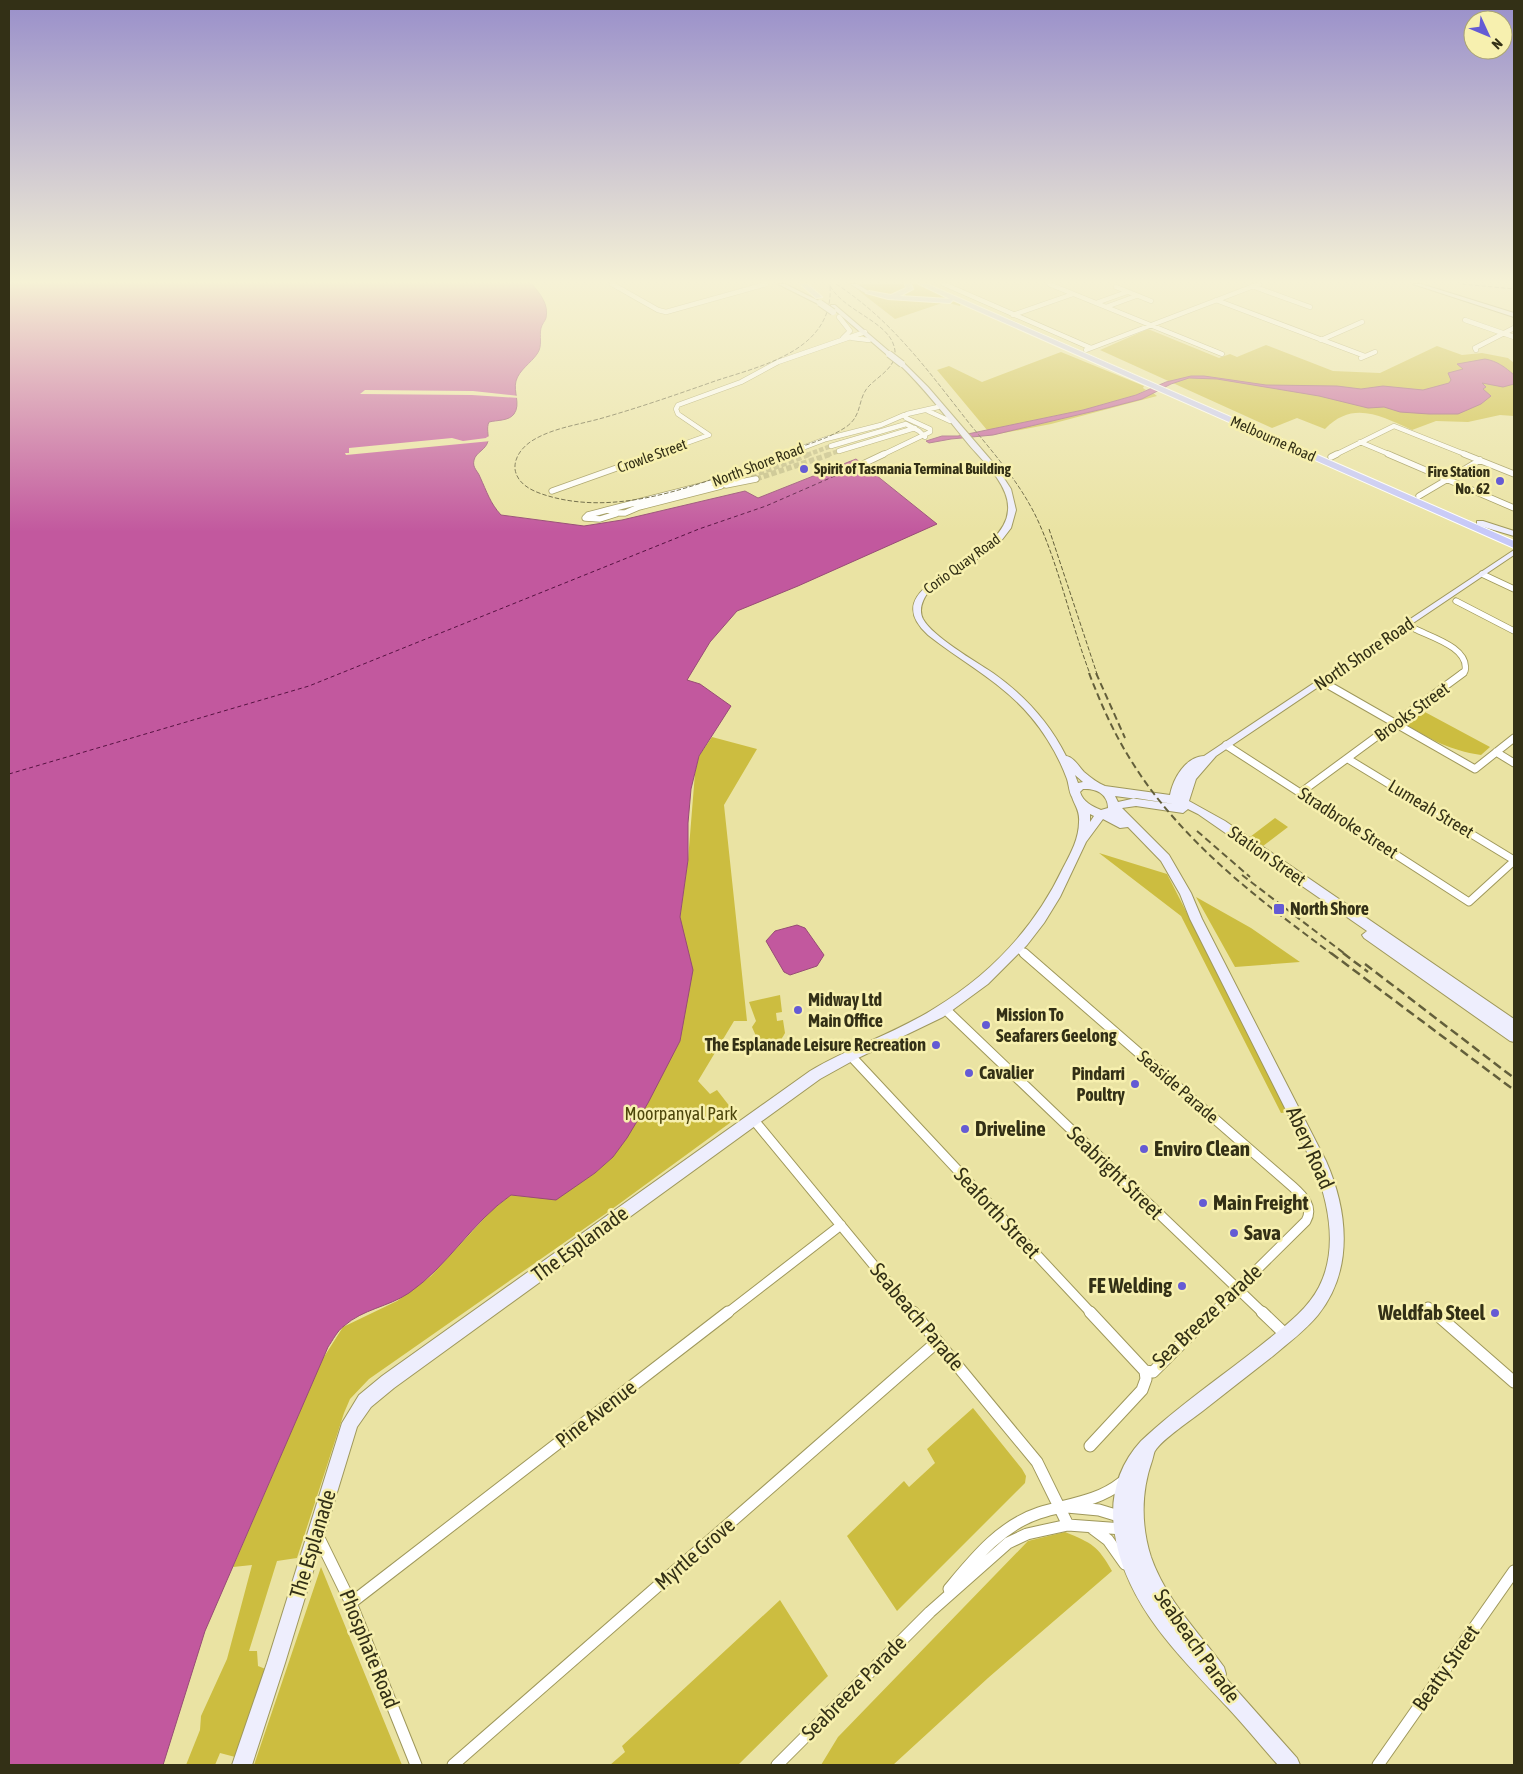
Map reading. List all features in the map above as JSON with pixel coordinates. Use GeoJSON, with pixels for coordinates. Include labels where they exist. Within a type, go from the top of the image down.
{"type":"FeatureCollection","features":[{"type":"Feature","properties":{"kind":"highway","name":"Melbourne Road"},"geometry":{"type":"LineString","coordinates":[[1119,367],[1301,451],[1514,544]]}},
{"type":"Feature","properties":{"kind":"highway","name":"Melbourne Road"},"geometry":{"type":"LineString","coordinates":[[1124,367],[1162,386],[1514,536]]}},
{"type":"Feature","properties":{"kind":"highway"},"geometry":{"type":"LineString","coordinates":[[1270,431],[1300,447],[1301,451]]}},
{"type":"Feature","properties":{"kind":"main road","name":"Corio Quay Road"},"geometry":{"type":"LineString","coordinates":[[905,367],[964,434],[1003,493],[1007,521],[996,535],[976,553],[926,584],[914,597],[913,612],[918,623],[934,639],[962,656],[1018,697],[1038,721],[1054,745],[1071,776],[1076,798],[1082,804]]}},
{"type":"Feature","properties":{"kind":"main road","name":"Corio Quay Road"},"geometry":{"type":"LineString","coordinates":[[905,367],[950,421],[964,434]]}},
{"type":"Feature","properties":{"kind":"main road","name":"North Shore Road"},"geometry":{"type":"LineString","coordinates":[[1181,805],[1189,781],[1212,754],[1513,554]]}},
{"type":"Feature","properties":{"kind":"main road","name":"Corio Quay Road"},"geometry":{"type":"LineString","coordinates":[[1054,745],[1080,774],[1100,788]]}},
{"type":"Feature","properties":{"kind":"main road"},"geometry":{"type":"LineString","coordinates":[[1075,791],[1084,785],[1100,788]]}},
{"type":"Feature","properties":{"kind":"main road","name":"Station Street"},"geometry":{"type":"LineString","coordinates":[[1100,788],[1181,805],[1512,1028]]}},
{"type":"Feature","properties":{"kind":"main road","name":"Abery Road"},"geometry":{"type":"LineString","coordinates":[[1100,788],[1112,799],[1114,806],[1165,858],[1185,893],[1196,919],[1322,1166],[1334,1205],[1338,1228],[1334,1267],[1328,1285],[1314,1308],[1286,1336],[1156,1439],[1138,1457],[1126,1478],[1127,1524]]}},
{"type":"Feature","properties":{"kind":"main road","name":"Station Street"},"geometry":{"type":"LineString","coordinates":[[1114,806],[1136,802],[1181,805]]}},
{"type":"Feature","properties":{"kind":"main road"},"geometry":{"type":"LineString","coordinates":[[1082,804],[1102,814],[1111,811],[1114,806]]}},
{"type":"Feature","properties":{"kind":"main road","name":"The Esplanade"},"geometry":{"type":"LineString","coordinates":[[1080,844],[1086,819],[1082,804]]}},
{"type":"Feature","properties":{"kind":"main road","name":"Abery Road"},"geometry":{"type":"LineString","coordinates":[[1102,814],[1127,827],[1155,852],[1196,919]]}},
{"type":"Feature","properties":{"kind":"main road","name":"The Esplanade"},"geometry":{"type":"LineString","coordinates":[[242,1765],[315,1539],[350,1423],[365,1401],[388,1382],[821,1071],[850,1055],[915,1026],[945,1009],[984,981],[1018,948],[1048,908],[1080,844],[1102,814]]}},
{"type":"Feature","properties":{"kind":"main road","name":"Seabeach Parade"},"geometry":{"type":"LineString","coordinates":[[1156,1439],[1146,1454],[1127,1524],[1132,1569],[1146,1596],[1180,1641],[1290,1765]]}},
{"type":"Feature","properties":{"kind":"main road","name":"Seabeach Parade"},"geometry":{"type":"LineString","coordinates":[[1127,1524],[1158,1592],[1170,1612],[1198,1647],[1243,1710]]}},
{"type":"Feature","properties":{"kind":"street","name":"Crowle Street"},"geometry":{"type":"LineString","coordinates":[[552,491],[709,435],[678,414],[677,407],[688,400],[741,382],[767,367]]}},
{"type":"Feature","properties":{"kind":"street"},"geometry":{"type":"LineString","coordinates":[[906,416],[928,411],[938,406]]}},
{"type":"Feature","properties":{"kind":"street"},"geometry":{"type":"LineString","coordinates":[[913,415],[938,406]]}},
{"type":"Feature","properties":{"kind":"street"},"geometry":{"type":"LineString","coordinates":[[928,411],[950,421]]}},
{"type":"Feature","properties":{"kind":"street"},"geometry":{"type":"LineString","coordinates":[[863,464],[934,433],[935,429],[913,415]]}},
{"type":"Feature","properties":{"kind":"street"},"geometry":{"type":"LineString","coordinates":[[906,416],[929,428],[930,432],[925,436]]}},
{"type":"Feature","properties":{"kind":"street","name":"North Shore Road"},"geometry":{"type":"LineString","coordinates":[[625,504],[618,508],[612,517],[591,520],[585,518],[589,514],[625,504],[705,485],[826,439],[906,416]]}},
{"type":"Feature","properties":{"kind":"street"},"geometry":{"type":"LineString","coordinates":[[831,446],[906,424],[925,436]]}},
{"type":"Feature","properties":{"kind":"street"},"geometry":{"type":"LineString","coordinates":[[1331,457],[1394,426],[1514,474]]}},
{"type":"Feature","properties":{"kind":"street"},"geometry":{"type":"LineString","coordinates":[[839,451],[915,428]]}},
{"type":"Feature","properties":{"kind":"street"},"geometry":{"type":"LineString","coordinates":[[1360,442],[1514,508]]}},
{"type":"Feature","properties":{"kind":"street"},"geometry":{"type":"LineString","coordinates":[[1419,496],[1480,460]]}},
{"type":"Feature","properties":{"kind":"street"},"geometry":{"type":"LineString","coordinates":[[724,486],[751,476]]}},
{"type":"Feature","properties":{"kind":"street"},"geometry":{"type":"LineString","coordinates":[[606,510],[626,513],[639,507],[756,479]]}},
{"type":"Feature","properties":{"kind":"street"},"geometry":{"type":"LineString","coordinates":[[1482,574],[1514,589]]}},
{"type":"Feature","properties":{"kind":"street"},"geometry":{"type":"LineString","coordinates":[[1456,600],[1514,631]]}},
{"type":"Feature","properties":{"kind":"street","name":"Brooks Street"},"geometry":{"type":"LineString","coordinates":[[1300,793],[1465,671],[1466,666],[1459,653],[1415,629]]}},
{"type":"Feature","properties":{"kind":"street"},"geometry":{"type":"LineString","coordinates":[[1330,686],[1476,769],[1514,738]]}},
{"type":"Feature","properties":{"kind":"street","name":"Stradbroke Street"},"geometry":{"type":"LineString","coordinates":[[1226,745],[1469,902],[1514,860]]}},
{"type":"Feature","properties":{"kind":"street"},"geometry":{"type":"LineString","coordinates":[[1496,752],[1514,762]]}},
{"type":"Feature","properties":{"kind":"street","name":"Lumeah Street"},"geometry":{"type":"LineString","coordinates":[[1348,759],[1514,860]]}},
{"type":"Feature","properties":{"kind":"street","name":"Seaside Parade"},"geometry":{"type":"LineString","coordinates":[[1018,948],[1293,1187],[1306,1200],[1310,1210]]}},
{"type":"Feature","properties":{"kind":"street","name":"Seabright Street"},"geometry":{"type":"LineString","coordinates":[[945,1009],[1286,1336]]}},
{"type":"Feature","properties":{"kind":"street","name":"Seaforth Street"},"geometry":{"type":"LineString","coordinates":[[850,1055],[1145,1372]]}},
{"type":"Feature","properties":{"kind":"street","name":"Seabeach Parade"},"geometry":{"type":"LineString","coordinates":[[753,1119],[1037,1462],[1068,1525]]}},
{"type":"Feature","properties":{"kind":"street","name":"Sea Breeze Parade"},"geometry":{"type":"LineString","coordinates":[[1090,1446],[1142,1390],[1146,1380],[1145,1372],[1153,1372],[1306,1222],[1310,1216],[1310,1210]]}},
{"type":"Feature","properties":{"kind":"street","name":"Pine Avenue"},"geometry":{"type":"LineString","coordinates":[[350,1603],[841,1225]]}},
{"type":"Feature","properties":{"kind":"street"},"geometry":{"type":"LineString","coordinates":[[1428,1307],[1514,1381]]}},
{"type":"Feature","properties":{"kind":"street","name":"Myrtle Grove"},"geometry":{"type":"LineString","coordinates":[[454,1765],[937,1342]]}},
{"type":"Feature","properties":{"kind":"street","name":"Seabreeze Parade"},"geometry":{"type":"LineString","coordinates":[[930,1612],[977,1556],[1004,1532],[1023,1519],[1060,1506],[1106,1494],[1116,1489],[1126,1478]]}},
{"type":"Feature","properties":{"kind":"street","name":"Seabreeze Parade"},"geometry":{"type":"LineString","coordinates":[[1060,1506],[1099,1510],[1127,1524]]}},
{"type":"Feature","properties":{"kind":"street","name":"Seabreeze Parade"},"geometry":{"type":"LineString","coordinates":[[778,1765],[930,1612],[1008,1543],[1027,1534],[1068,1525],[1127,1524]]}},
{"type":"Feature","properties":{"kind":"street"},"geometry":{"type":"LineString","coordinates":[[1085,1526],[1099,1533],[1113,1546],[1146,1596]]}},
{"type":"Feature","properties":{"kind":"street","name":"Phosphate Road"},"geometry":{"type":"LineString","coordinates":[[315,1539],[322,1542],[350,1603],[416,1765]]}},
{"type":"Feature","properties":{"kind":"street","name":"Beatty Street"},"geometry":{"type":"LineString","coordinates":[[1378,1765],[1514,1571]]}},
{"type":"Feature","properties":{"kind":"green space"},"geometry":{"type":"Polygon","coordinates":[[[951,367],[982,382],[1022,367],[1097,367],[1144,386],[1143,388],[1146,390],[1136,395],[1083,410],[987,430],[937,370],[951,367]]]}},
{"type":"Feature","properties":{"kind":"green space"},"geometry":{"type":"Polygon","coordinates":[[[1115,367],[1118,367],[1295,445],[1115,367]]]}},
{"type":"Feature","properties":{"kind":"green space"},"geometry":{"type":"Polygon","coordinates":[[[1137,367],[1322,367],[1333,371],[1380,373],[1393,367],[1514,367],[1514,416],[1500,415],[1468,422],[1436,421],[1412,430],[1378,416],[1357,413],[1346,415],[1336,420],[1325,429],[1297,418],[1272,428],[1137,367]]]}},
{"type":"Feature","properties":{"kind":"green space"},"geometry":{"type":"Polygon","coordinates":[[[1152,392],[1157,396],[1051,424],[993,435],[1142,399],[1152,392]]]}},
{"type":"Feature","properties":{"kind":"green space"},"geometry":{"type":"Polygon","coordinates":[[[1423,711],[1490,747],[1481,755],[1459,750],[1432,740],[1405,724],[1423,711]]]}},
{"type":"Feature","properties":{"kind":"green space","name":"Moorpanyal Park"},"geometry":{"type":"Polygon","coordinates":[[[712,737],[757,749],[724,805],[747,1021],[734,1021],[698,1081],[710,1094],[717,1090],[738,1117],[608,1212],[369,1379],[350,1399],[297,1558],[277,1561],[249,1651],[257,1651],[258,1666],[268,1670],[239,1758],[220,1753],[215,1765],[186,1765],[200,1730],[201,1716],[227,1659],[252,1565],[233,1567],[322,1360],[343,1327],[397,1301],[431,1276],[491,1211],[511,1195],[556,1199],[595,1173],[613,1157],[680,1041],[691,975],[680,917],[688,860],[695,773],[699,756],[712,737]]]}},
{"type":"Feature","properties":{"kind":"green space"},"geometry":{"type":"Polygon","coordinates":[[[1275,818],[1288,827],[1263,846],[1250,837],[1275,818]]]}},
{"type":"Feature","properties":{"kind":"green space"},"geometry":{"type":"Polygon","coordinates":[[[1099,853],[1167,874],[1289,1112],[1281,1113],[1181,916],[1099,853]]]}},
{"type":"Feature","properties":{"kind":"green space"},"geometry":{"type":"Polygon","coordinates":[[[1196,897],[1251,928],[1300,962],[1235,967],[1196,897]]]}},
{"type":"Feature","properties":{"kind":"green space"},"geometry":{"type":"Polygon","coordinates":[[[780,995],[782,1012],[776,1013],[777,1021],[783,1020],[785,1033],[770,1050],[757,1052],[756,1048],[759,1043],[752,1027],[756,1021],[749,1002],[780,995]]]}},
{"type":"Feature","properties":{"kind":"green space"},"geometry":{"type":"Polygon","coordinates":[[[973,1408],[1022,1469],[1026,1476],[1025,1483],[897,1611],[847,1536],[904,1481],[909,1487],[935,1463],[927,1449],[973,1408]]]}},
{"type":"Feature","properties":{"kind":"green space"},"geometry":{"type":"Polygon","coordinates":[[[1065,1532],[1093,1546],[1103,1556],[1112,1571],[988,1678],[893,1765],[821,1765],[838,1737],[1028,1541],[1065,1532]]]}},
{"type":"Feature","properties":{"kind":"green space"},"geometry":{"type":"Polygon","coordinates":[[[321,1567],[402,1765],[254,1765],[321,1567]]]}},
{"type":"Feature","properties":{"kind":"green space"},"geometry":{"type":"Polygon","coordinates":[[[780,1600],[828,1676],[738,1765],[610,1765],[625,1752],[622,1746],[780,1600]]]}},
{"type":"Feature","properties":{"kind":"shaded area"},"geometry":{"type":"Polygon","coordinates":[[[9,367],[525,367],[515,385],[517,406],[514,414],[506,419],[489,422],[487,444],[475,457],[474,467],[491,502],[501,515],[584,526],[622,520],[745,491],[758,498],[856,459],[937,524],[737,611],[710,642],[687,680],[700,684],[731,706],[699,756],[691,789],[688,823],[688,860],[680,917],[693,970],[680,1041],[648,1103],[627,1138],[613,1157],[595,1173],[556,1200],[511,1195],[484,1218],[423,1282],[401,1298],[351,1320],[337,1333],[328,1347],[205,1631],[163,1765],[9,1765],[9,367]]]}},
{"type":"Feature","properties":{"kind":"shaded area"},"geometry":{"type":"Polygon","coordinates":[[[1460,367],[1504,367],[1514,375],[1514,384],[1503,387],[1482,383],[1486,387],[1483,389],[1491,396],[1481,404],[1458,414],[1429,414],[1400,412],[1384,407],[1368,408],[1319,396],[1217,379],[1189,378],[1171,384],[1142,399],[1107,408],[993,435],[929,443],[926,441],[942,436],[958,436],[1083,410],[1136,395],[1166,382],[1191,376],[1204,376],[1266,385],[1337,386],[1361,389],[1383,386],[1423,390],[1449,383],[1451,380],[1448,373],[1463,369],[1460,367]]]}},
{"type":"Feature","properties":{"kind":"shaded area"},"geometry":{"type":"Polygon","coordinates":[[[797,925],[805,928],[824,955],[817,966],[790,975],[784,972],[766,941],[775,931],[797,925]]]}},
{"type":"Feature","properties":{"kind":"pier"},"geometry":{"type":"Polygon","coordinates":[[[365,390],[473,391],[519,396],[519,398],[472,395],[360,394],[365,390]]]}},
{"type":"Feature","properties":{"kind":"pier"},"geometry":{"type":"Polygon","coordinates":[[[490,436],[491,441],[346,455],[345,453],[349,453],[349,448],[452,438],[463,441],[490,436]]]}},
{"type":"Feature","properties":{"kind":"ferry route"},"geometry":{"type":"LineString","coordinates":[[9,774],[309,686],[699,529],[766,506],[860,465]]}},
{"type":"Feature","properties":{"kind":"tunnel"},"geometry":{"type":"LineString","coordinates":[[807,455],[831,446]]}},
{"type":"Feature","properties":{"kind":"tunnel"},"geometry":{"type":"LineString","coordinates":[[827,455],[839,451]]}},
{"type":"Feature","properties":{"kind":"tunnel"},"geometry":{"type":"LineString","coordinates":[[751,476],[810,454]]}},
{"type":"Feature","properties":{"kind":"tunnel"},"geometry":{"type":"LineString","coordinates":[[756,479],[831,454]]}},
{"type":"Feature","properties":{"kind":"railway"},"geometry":{"type":"LineString","coordinates":[[759,367],[606,417],[543,435],[527,444],[520,451],[515,464],[516,474],[526,486],[545,495],[574,501],[603,503],[633,500],[692,486],[821,440],[838,432],[855,418],[862,397],[868,387],[889,367]]}},
{"type":"Feature","properties":{"kind":"railway"},"geometry":{"type":"LineString","coordinates":[[925,367],[998,459],[1025,496],[1032,509],[1046,541],[1090,674]]}},
{"type":"Feature","properties":{"kind":"railway"},"geometry":{"type":"LineString","coordinates":[[1049,529],[1097,674]]}},
{"type":"Feature","properties":{"kind":"railway"},"geometry":{"type":"LineString","coordinates":[[1089,673],[1119,741],[1152,791],[1174,818],[1223,867],[1332,954]]}},
{"type":"Feature","properties":{"kind":"railway"},"geometry":{"type":"LineString","coordinates":[[1096,673],[1125,738]]}},
{"type":"Feature","properties":{"kind":"railway"},"geometry":{"type":"LineString","coordinates":[[1197,831],[1250,877]]}},
{"type":"Feature","properties":{"kind":"railway"},"geometry":{"type":"LineString","coordinates":[[1242,875],[1345,954]]}},
{"type":"Feature","properties":{"kind":"railway"},"geometry":{"type":"LineString","coordinates":[[1331,953],[1514,1090]]}},
{"type":"Feature","properties":{"kind":"railway"},"geometry":{"type":"LineString","coordinates":[[1343,953],[1368,972]]}},
{"type":"Feature","properties":{"kind":"railway"},"geometry":{"type":"LineString","coordinates":[[1365,964],[1514,1078]]}},
{"type":"Feature","properties":{"kind":"place","name":"Spirit of Tasmania Terminal Building"},"geometry":{"type":"Point","coordinates":[804,469]}},
{"type":"Feature","properties":{"kind":"place","name":"Fire Station No. 62"},"geometry":{"type":"Point","coordinates":[1500,481]}},
{"type":"Feature","properties":{"kind":"place","name":"North Shore"},"geometry":{"type":"Point","coordinates":[1279,909]}},
{"type":"Feature","properties":{"kind":"place","name":"Midway Ltd Main Office"},"geometry":{"type":"Point","coordinates":[798,1010]}},
{"type":"Feature","properties":{"kind":"place","name":"Mission To Seafarers Geelong"},"geometry":{"type":"Point","coordinates":[986,1025]}},
{"type":"Feature","properties":{"kind":"place","name":"The Esplanade Leisure Recreation"},"geometry":{"type":"Point","coordinates":[936,1045]}},
{"type":"Feature","properties":{"kind":"place","name":"Cavalier"},"geometry":{"type":"Point","coordinates":[969,1073]}},
{"type":"Feature","properties":{"kind":"place","name":"Pindarri Poultry"},"geometry":{"type":"Point","coordinates":[1135,1084]}},
{"type":"Feature","properties":{"kind":"place","name":"Driveline"},"geometry":{"type":"Point","coordinates":[965,1129]}},
{"type":"Feature","properties":{"kind":"place","name":"Enviro Clean"},"geometry":{"type":"Point","coordinates":[1144,1149]}},
{"type":"Feature","properties":{"kind":"place","name":"Main Freight"},"geometry":{"type":"Point","coordinates":[1203,1203]}},
{"type":"Feature","properties":{"kind":"place","name":"Sava"},"geometry":{"type":"Point","coordinates":[1234,1233]}},
{"type":"Feature","properties":{"kind":"place","name":"FE Welding"},"geometry":{"type":"Point","coordinates":[1182,1286]}},
{"type":"Feature","properties":{"kind":"place","name":"Weldfab Steel"},"geometry":{"type":"Point","coordinates":[1495,1313]}}]}
